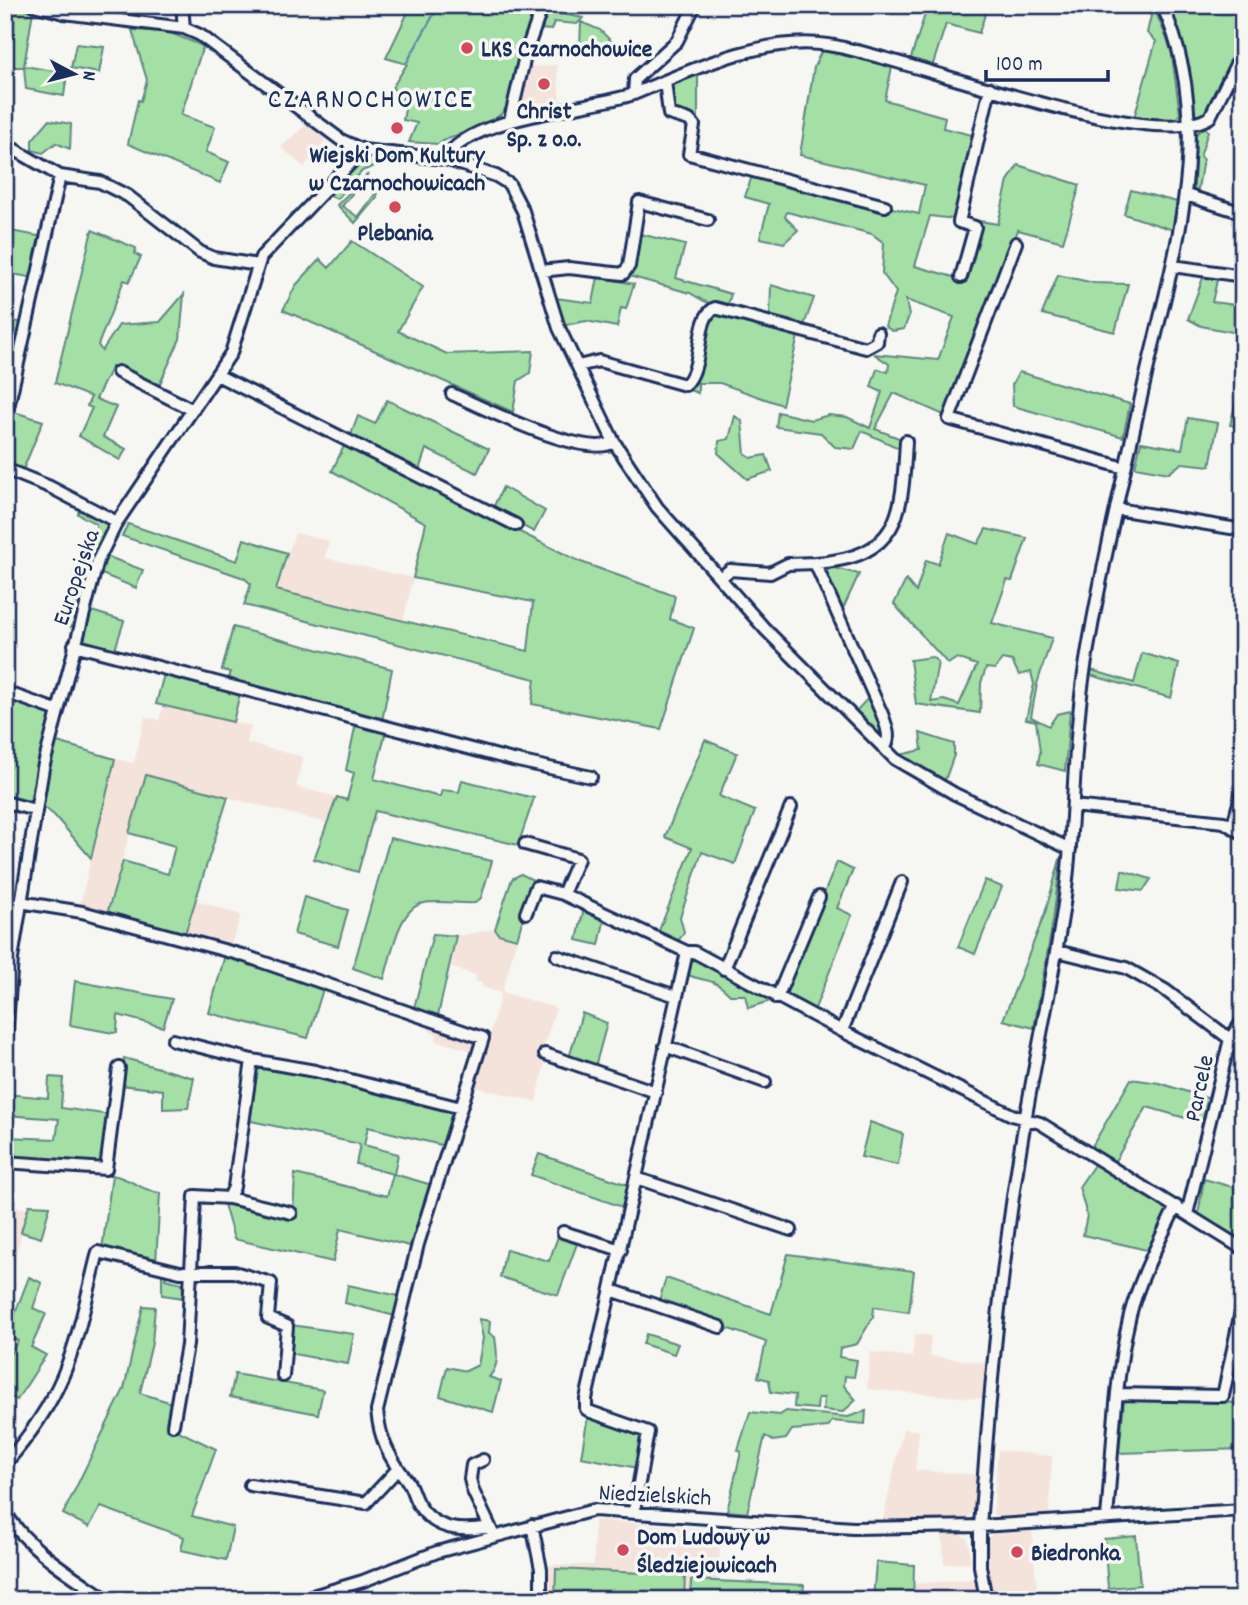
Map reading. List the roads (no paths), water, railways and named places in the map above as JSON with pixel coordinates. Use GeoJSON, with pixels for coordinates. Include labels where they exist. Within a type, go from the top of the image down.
{"type":"FeatureCollection","features":[{"type":"Feature","properties":{"kind":"street"},"geometry":{"type":"LineString","coordinates":[[34,5],[64,13],[184,29],[219,48],[341,140],[363,150],[444,159],[496,176],[514,191],[554,313],[614,442],[657,508],[765,629],[884,748],[925,779],[1069,849]]}},
{"type":"Feature","properties":{"kind":"street"},"geometry":{"type":"LineString","coordinates":[[182,5],[184,29]]}},
{"type":"Feature","properties":{"kind":"street"},"geometry":{"type":"LineString","coordinates":[[510,120],[526,52],[543,5]]}},
{"type":"Feature","properties":{"kind":"street"},"geometry":{"type":"LineString","coordinates":[[634,94],[635,79],[677,41],[695,5]]}},
{"type":"Feature","properties":{"kind":"street"},"geometry":{"type":"LineString","coordinates":[[986,1600],[981,1566],[980,1526],[1007,1247],[1025,1119],[1057,951],[1084,678],[1116,509],[1173,266],[1186,195],[1187,122],[1182,66],[1162,5]]}},
{"type":"Feature","properties":{"kind":"street"},"geometry":{"type":"LineString","coordinates":[[444,159],[452,146],[510,120],[591,106],[634,94],[751,52],[813,44],[828,45],[1090,117],[1187,122],[1210,117],[1243,50]]}},
{"type":"Feature","properties":{"kind":"street"},"geometry":{"type":"LineString","coordinates":[[665,81],[669,114],[689,120],[694,125],[689,154],[885,206]]}},
{"type":"Feature","properties":{"kind":"street"},"geometry":{"type":"LineString","coordinates":[[961,277],[975,227],[959,222],[990,88]]}},
{"type":"Feature","properties":{"kind":"street"},"geometry":{"type":"LineString","coordinates":[[5,144],[60,176],[100,182],[128,196],[200,252],[214,258],[258,265]]}},
{"type":"Feature","properties":{"kind":"street","name":"Europejska"},"geometry":{"type":"LineString","coordinates":[[5,1050],[7,1000],[35,810],[56,710],[98,560],[117,522],[217,375],[236,341],[258,265],[269,247],[363,150]]}},
{"type":"Feature","properties":{"kind":"street"},"geometry":{"type":"LineString","coordinates":[[5,421],[60,176]]}},
{"type":"Feature","properties":{"kind":"street"},"geometry":{"type":"LineString","coordinates":[[1186,195],[1243,212]]}},
{"type":"Feature","properties":{"kind":"street"},"geometry":{"type":"LineString","coordinates":[[541,271],[569,268],[622,274],[629,266],[639,202],[708,220]]}},
{"type":"Feature","properties":{"kind":"street"},"geometry":{"type":"LineString","coordinates":[[1016,243],[948,419],[1125,468]]}},
{"type":"Feature","properties":{"kind":"street"},"geometry":{"type":"LineString","coordinates":[[1173,266],[1243,276]]}},
{"type":"Feature","properties":{"kind":"street"},"geometry":{"type":"LineString","coordinates":[[578,366],[599,361],[685,385],[695,369],[706,316],[715,308],[866,348],[877,342],[878,333]]}},
{"type":"Feature","properties":{"kind":"street"},"geometry":{"type":"LineString","coordinates":[[118,372],[193,410]]}},
{"type":"Feature","properties":{"kind":"street"},"geometry":{"type":"LineString","coordinates":[[217,375],[516,525]]}},
{"type":"Feature","properties":{"kind":"street"},"geometry":{"type":"LineString","coordinates":[[452,394],[565,441],[597,449],[614,442]]}},
{"type":"Feature","properties":{"kind":"street"},"geometry":{"type":"LineString","coordinates":[[720,578],[730,570],[770,573],[788,564],[841,561],[888,534],[901,508],[906,441]]}},
{"type":"Feature","properties":{"kind":"street"},"geometry":{"type":"LineString","coordinates":[[5,469],[50,487],[117,522]]}},
{"type":"Feature","properties":{"kind":"street"},"geometry":{"type":"LineString","coordinates":[[1116,509],[1243,530]]}},
{"type":"Feature","properties":{"kind":"street"},"geometry":{"type":"LineString","coordinates":[[815,563],[883,714],[888,733],[888,743],[884,748]]}},
{"type":"Feature","properties":{"kind":"street"},"geometry":{"type":"LineString","coordinates":[[74,645],[513,760],[591,777]]}},
{"type":"Feature","properties":{"kind":"street"},"geometry":{"type":"LineString","coordinates":[[5,692],[56,710]]}},
{"type":"Feature","properties":{"kind":"street"},"geometry":{"type":"LineString","coordinates":[[1233,825],[1243,788]]}},
{"type":"Feature","properties":{"kind":"street"},"geometry":{"type":"LineString","coordinates":[[5,802],[35,810]]}},
{"type":"Feature","properties":{"kind":"street"},"geometry":{"type":"LineString","coordinates":[[1073,806],[1224,821],[1243,834]]}},
{"type":"Feature","properties":{"kind":"street"},"geometry":{"type":"LineString","coordinates":[[724,969],[791,807]]}},
{"type":"Feature","properties":{"kind":"street"},"geometry":{"type":"LineString","coordinates":[[525,844],[578,859],[563,894]]}},
{"type":"Feature","properties":{"kind":"street"},"geometry":{"type":"LineString","coordinates":[[842,1031],[902,882]]}},
{"type":"Feature","properties":{"kind":"street"},"geometry":{"type":"LineString","coordinates":[[526,913],[536,887],[563,894],[687,952],[694,952],[842,1031],[1025,1119],[1040,1123],[1243,1249]]}},
{"type":"Feature","properties":{"kind":"street"},"geometry":{"type":"LineString","coordinates":[[777,998],[819,897]]}},
{"type":"Feature","properties":{"kind":"street"},"geometry":{"type":"LineString","coordinates":[[20,902],[82,912],[242,955],[484,1038],[418,1244],[377,1411],[379,1437],[397,1471],[405,1477],[421,1508],[435,1521],[452,1530],[492,1531],[470,1479],[472,1465],[483,1460]]}},
{"type":"Feature","properties":{"kind":"street","name":"Parcele"},"geometry":{"type":"LineString","coordinates":[[1057,951],[1126,968],[1165,990],[1230,1039],[1187,1214]]}},
{"type":"Feature","properties":{"kind":"street"},"geometry":{"type":"LineString","coordinates":[[634,1511],[648,1432],[586,1409],[687,952]]}},
{"type":"Feature","properties":{"kind":"street"},"geometry":{"type":"LineString","coordinates":[[557,956],[676,996]]}},
{"type":"Feature","properties":{"kind":"street"},"geometry":{"type":"LineString","coordinates":[[1243,1020],[1230,1039],[1243,1048]]}},
{"type":"Feature","properties":{"kind":"street"},"geometry":{"type":"LineString","coordinates":[[173,1040],[252,1060],[327,1074],[461,1108]]}},
{"type":"Feature","properties":{"kind":"street"},"geometry":{"type":"LineString","coordinates":[[665,1046],[765,1082]]}},
{"type":"Feature","properties":{"kind":"street"},"geometry":{"type":"LineString","coordinates":[[545,1054],[656,1092]]}},
{"type":"Feature","properties":{"kind":"street"},"geometry":{"type":"LineString","coordinates":[[229,1198],[234,1187],[252,1060]]}},
{"type":"Feature","properties":{"kind":"street"},"geometry":{"type":"LineString","coordinates":[[5,1162],[106,1169],[119,1068]]}},
{"type":"Feature","properties":{"kind":"street"},"geometry":{"type":"LineString","coordinates":[[636,1178],[792,1230]]}},
{"type":"Feature","properties":{"kind":"street"},"geometry":{"type":"LineString","coordinates":[[173,1425],[187,1345],[195,1196],[229,1198],[291,1213]]}},
{"type":"Feature","properties":{"kind":"street"},"geometry":{"type":"LineString","coordinates":[[1107,1518],[1118,1394],[1130,1317],[1138,1289],[1176,1206]]}},
{"type":"Feature","properties":{"kind":"street"},"geometry":{"type":"LineString","coordinates":[[563,1232],[621,1250]]}},
{"type":"Feature","properties":{"kind":"street"},"geometry":{"type":"LineString","coordinates":[[5,1464],[45,1415],[59,1389],[82,1324],[98,1252],[180,1272],[234,1272],[271,1283],[268,1318],[287,1326],[283,1376]]}},
{"type":"Feature","properties":{"kind":"street"},"geometry":{"type":"LineString","coordinates":[[611,1290],[720,1327]]}},
{"type":"Feature","properties":{"kind":"street"},"geometry":{"type":"LineString","coordinates":[[1118,1394],[1223,1396],[1243,1302]]}},
{"type":"Feature","properties":{"kind":"street"},"geometry":{"type":"LineString","coordinates":[[250,1485],[366,1503],[397,1471]]}},
{"type":"Feature","properties":{"kind":"street","name":"Niedzielskich"},"geometry":{"type":"LineString","coordinates":[[299,1600],[340,1590],[492,1531],[583,1511],[634,1511],[815,1527],[980,1526],[1243,1510]]}},
{"type":"Feature","properties":{"kind":"street"},"geometry":{"type":"LineString","coordinates":[[6,1514],[26,1538],[53,1562],[108,1600]]}},
{"type":"Feature","properties":{"kind":"street"},"geometry":{"type":"LineString","coordinates":[[532,1524],[541,1569],[541,1600]]}},
{"type":"Feature","properties":{"kind":"waterway"},"geometry":{"type":"LineString","coordinates":[[407,62],[439,5]]}},
{"type":"Feature","properties":{"kind":"place","name":"LKS Czarnochowice"},"geometry":{"type":"Point","coordinates":[467,48]}},
{"type":"Feature","properties":{"kind":"place","name":"Christ Sp. z o.o."},"geometry":{"type":"Point","coordinates":[544,84]}},
{"type":"Feature","properties":{"kind":"place","name":"Wiejski Dom Kultury w Czarnochowicach"},"geometry":{"type":"Point","coordinates":[397,128]}},
{"type":"Feature","properties":{"kind":"place","name":"Plebania"},"geometry":{"type":"Point","coordinates":[395,207]}},
{"type":"Feature","properties":{"kind":"place","name":"Dom Ludowy w Śledziejowicach"},"geometry":{"type":"Point","coordinates":[623,1550]}},
{"type":"Feature","properties":{"kind":"place","name":"Biedronka"},"geometry":{"type":"Point","coordinates":[1017,1552]}},
{"type":"Feature","properties":{"kind":"district","name":"CZARNOCHOWICE"},"geometry":{"type":"Point","coordinates":[371,97]}}]}
